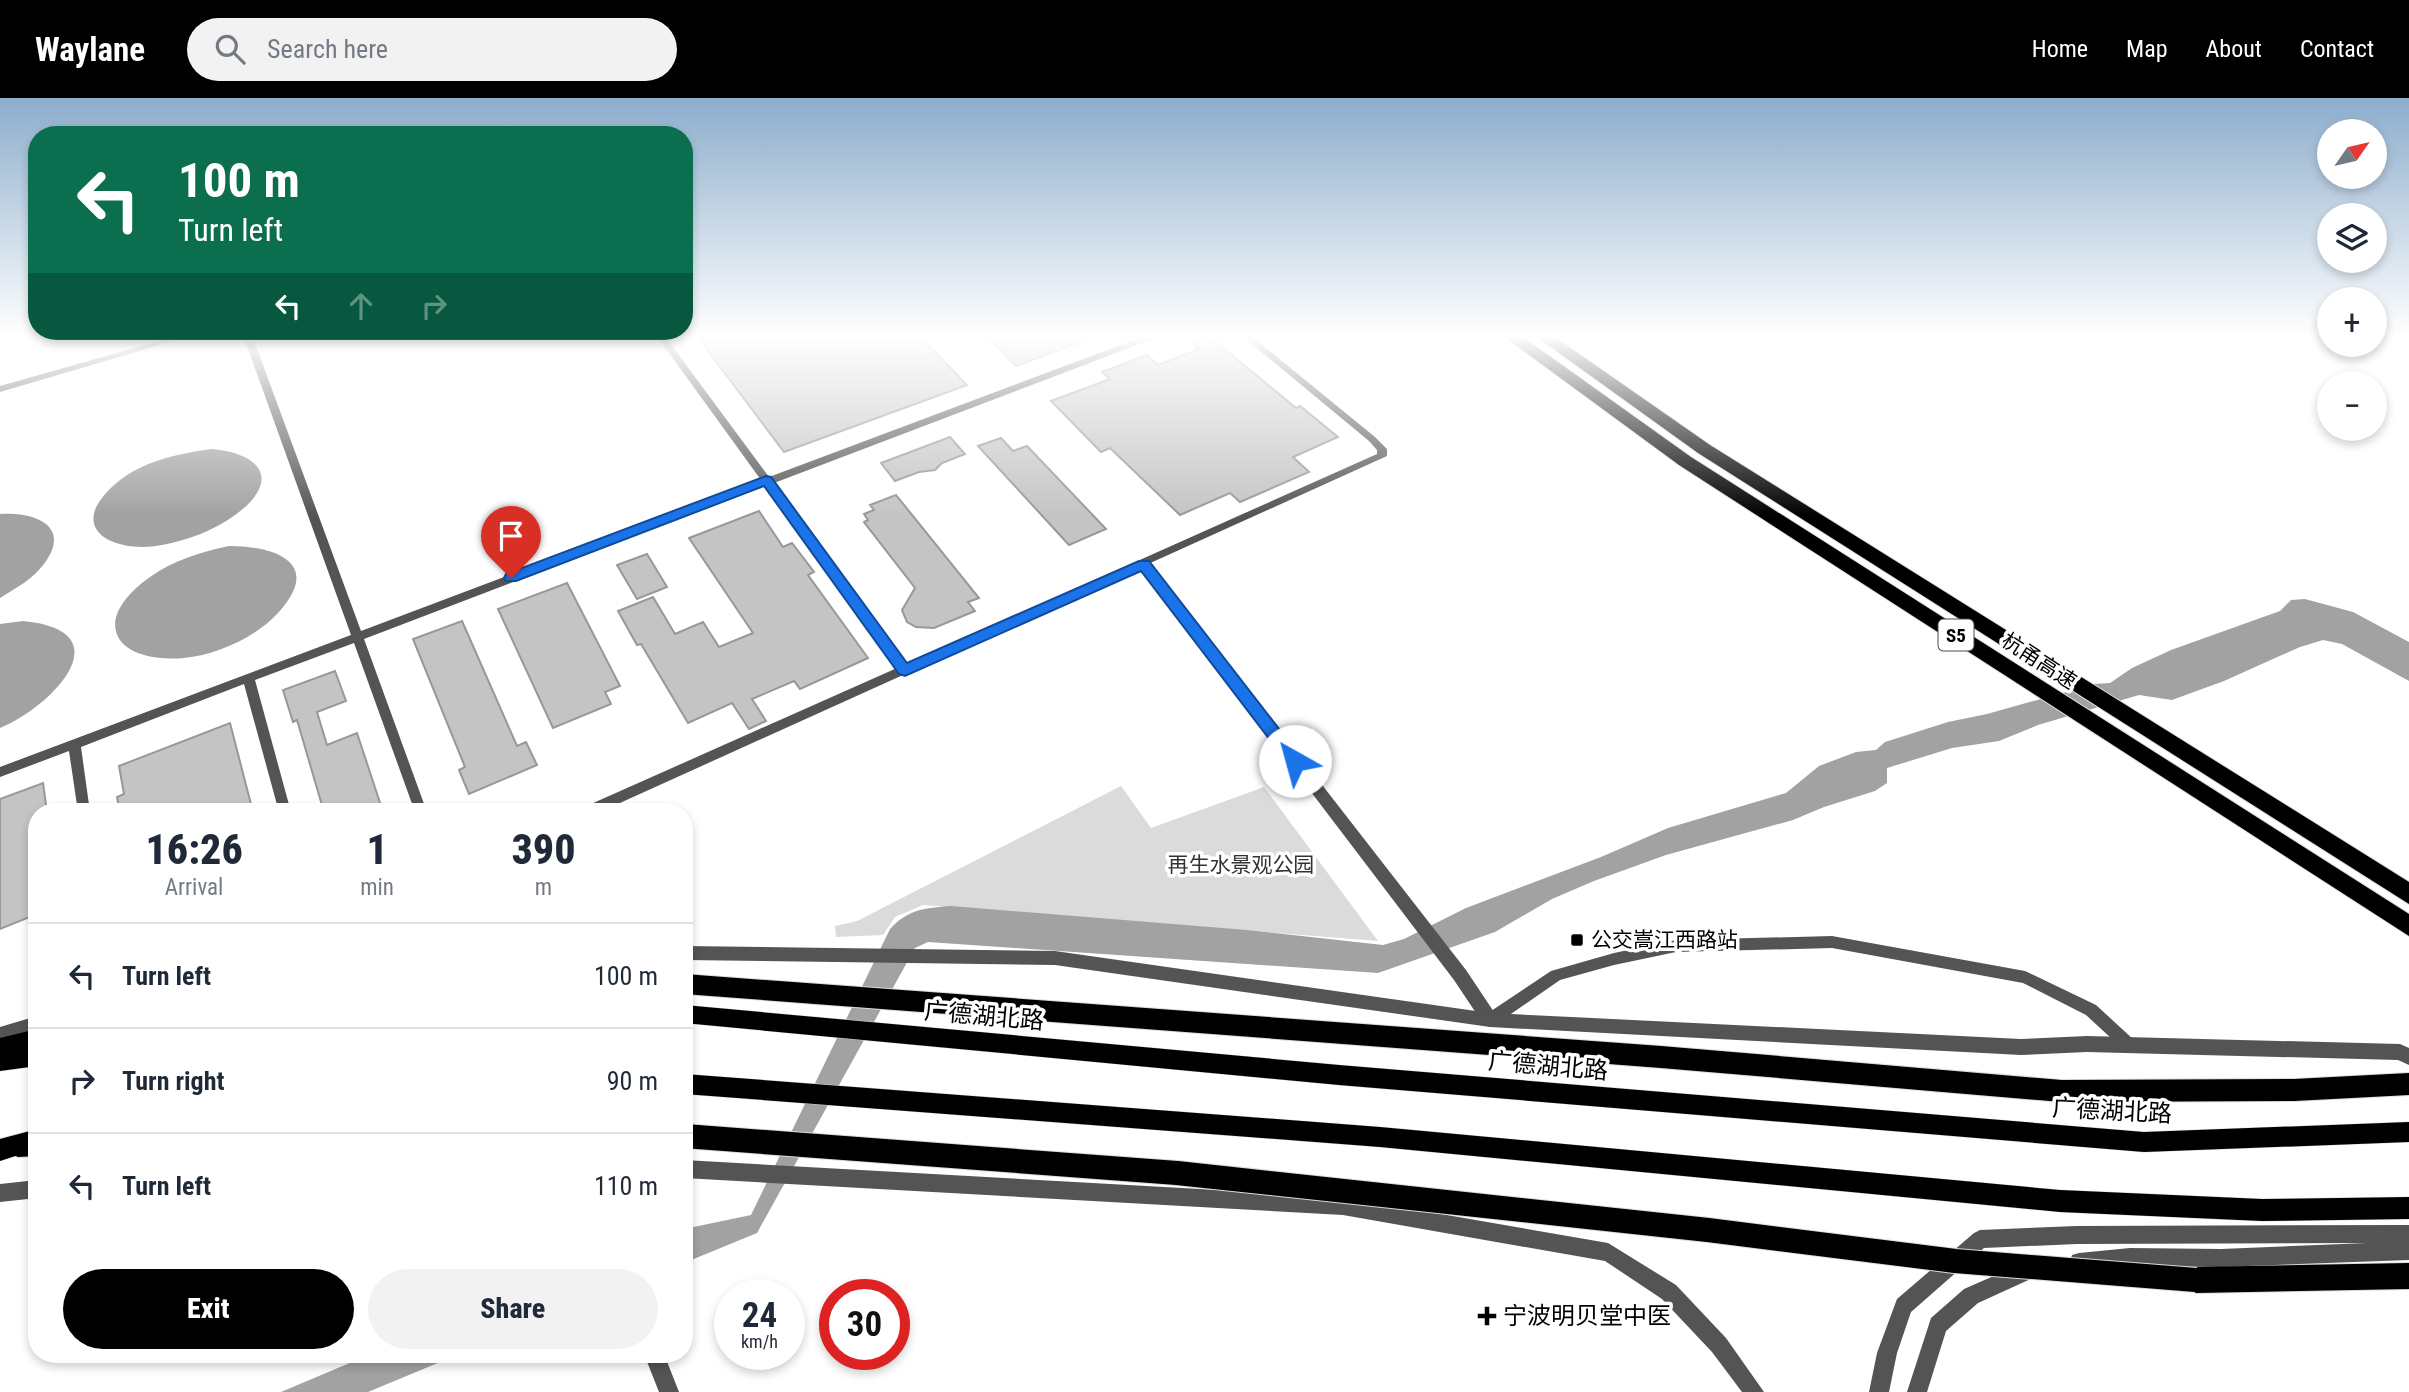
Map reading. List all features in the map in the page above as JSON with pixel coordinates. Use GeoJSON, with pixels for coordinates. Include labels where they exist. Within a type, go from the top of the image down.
{"type":"FeatureCollection","features":[{"type":"Feature","properties":{"kind":"highway","name":"杭甬高速"},"geometry":{"type":"LineString","coordinates":[[1594,395],[1685,461],[2409,926]]}},
{"type":"Feature","properties":{"kind":"highway","name":"杭甬高速"},"geometry":{"type":"LineString","coordinates":[[1628,395],[1704,449],[2409,894]]}},
{"type":"Feature","properties":{"kind":"highway"},"geometry":{"type":"LineString","coordinates":[[693,985],[1633,1054],[2062,1091],[2294,1090],[2409,1084]]}},
{"type":"Feature","properties":{"kind":"highway"},"geometry":{"type":"LineString","coordinates":[[0,1048],[28,1041]]}},
{"type":"Feature","properties":{"kind":"highway"},"geometry":{"type":"LineString","coordinates":[[693,1137],[1177,1173],[1708,1230],[1955,1261],[2196,1280],[2409,1276]]}},
{"type":"Feature","properties":{"kind":"main road","name":"广德湖北路"},"geometry":{"type":"LineString","coordinates":[[693,1015],[1339,1075],[2144,1142],[2409,1132]]}},
{"type":"Feature","properties":{"kind":"main road"},"geometry":{"type":"LineString","coordinates":[[0,1061],[28,1057]]}},
{"type":"Feature","properties":{"kind":"main road"},"geometry":{"type":"LineString","coordinates":[[693,1085],[1380,1137],[2060,1201],[2262,1210],[2409,1208]]}},
{"type":"Feature","properties":{"kind":"street"},"geometry":{"type":"LineString","coordinates":[[1144,564],[1460,975],[1490,1020]]}},
{"type":"Feature","properties":{"kind":"street"},"geometry":{"type":"LineString","coordinates":[[693,953],[1055,958],[1490,1020],[2021,1046],[2129,1045],[2400,1052],[2409,1057]]}},
{"type":"Feature","properties":{"kind":"street"},"geometry":{"type":"LineString","coordinates":[[0,1035],[28,1026]]}},
{"type":"Feature","properties":{"kind":"street"},"geometry":{"type":"LineString","coordinates":[[693,1170],[1343,1206],[1608,1252],[1669,1292],[1719,1345],[1754,1392]]}},
{"type":"Feature","properties":{"kind":"street"},"geometry":{"type":"LineString","coordinates":[[0,1193],[28,1190]]}},
{"type":"Feature","properties":{"kind":"street"},"geometry":{"type":"LineString","coordinates":[[1879,1392],[1886,1353],[1904,1306],[1980,1239],[2117,1234],[2409,1234]]}},
{"type":"Feature","properties":{"kind":"street"},"geometry":{"type":"LineString","coordinates":[[1917,1392],[1938,1325],[1970,1296],[2035,1266],[2130,1257],[2221,1258],[2409,1251]]}},
{"type":"Feature","properties":{"kind":"street"},"geometry":{"type":"LineString","coordinates":[[658,1363],[669,1392]]}},
{"type":"Feature","properties":{"kind":"lane"},"geometry":{"type":"LineString","coordinates":[[269,395],[418,803]]}},
{"type":"Feature","properties":{"kind":"lane"},"geometry":{"type":"LineString","coordinates":[[704,395],[905,670]]}},
{"type":"Feature","properties":{"kind":"lane"},"geometry":{"type":"LineString","coordinates":[[0,772],[993,395]]}},
{"type":"Feature","properties":{"kind":"lane"},"geometry":{"type":"LineString","coordinates":[[607,803],[1382,456],[1382,449],[1372,439],[1319,395]]}},
{"type":"Feature","properties":{"kind":"lane"},"geometry":{"type":"LineString","coordinates":[[248,678],[283,803]]}},
{"type":"Feature","properties":{"kind":"lane"},"geometry":{"type":"LineString","coordinates":[[74,744],[84,803]]}},
{"type":"Feature","properties":{"kind":"lane"},"geometry":{"type":"LineString","coordinates":[[1490,1020],[1556,975],[1614,959],[1676,946],[1832,942],[2025,976],[2091,1010],[2129,1045]]}},
{"type":"Feature","properties":{"kind":"green space","name":"再生水景观公园"},"geometry":{"type":"Polygon","coordinates":[[[1121,786],[1151,828],[1264,787],[1378,941],[923,905],[895,917],[883,935],[836,937],[835,926],[857,921],[1121,786]]]}},
{"type":"Feature","properties":{"kind":"shaded area"},"geometry":{"type":"Polygon","coordinates":[[[211,449],[243,456],[260,471],[262,480],[250,503],[227,521],[191,538],[145,547],[114,542],[102,536],[95,527],[94,515],[99,502],[123,478],[159,460],[211,449]]]}},
{"type":"Feature","properties":{"kind":"shaded area"},"geometry":{"type":"Polygon","coordinates":[[[0,514],[37,518],[52,531],[54,540],[52,551],[40,569],[0,598],[0,514]]]}},
{"type":"Feature","properties":{"kind":"shaded area"},"geometry":{"type":"Polygon","coordinates":[[[229,546],[263,549],[277,554],[295,570],[296,581],[291,596],[269,622],[235,643],[197,656],[160,658],[140,654],[126,646],[118,636],[115,623],[120,609],[131,593],[150,577],[178,561],[229,546]]]}},
{"type":"Feature","properties":{"kind":"shaded area"},"geometry":{"type":"Polygon","coordinates":[[[2305,599],[2353,612],[2409,642],[2409,681],[2342,644],[2323,640],[2172,700],[2139,695],[2038,725],[1999,741],[1952,748],[1887,768],[1887,783],[1875,791],[1793,820],[1666,855],[1594,881],[1552,899],[1495,932],[1378,973],[928,942],[915,948],[757,1233],[693,1259],[693,1227],[751,1215],[890,929],[911,913],[951,906],[1247,930],[1383,945],[1404,939],[1466,908],[1601,857],[1668,828],[1786,793],[1819,766],[1856,752],[1876,750],[1885,742],[1948,722],[2094,684],[2110,683],[2132,668],[2171,650],[2280,611],[2291,600],[2305,599]]]}},
{"type":"Feature","properties":{"kind":"shaded area"},"geometry":{"type":"Polygon","coordinates":[[[23,621],[54,628],[70,639],[74,654],[69,670],[57,688],[40,704],[0,728],[0,624],[23,621]]]}},
{"type":"Feature","properties":{"kind":"shaded area"},"geometry":{"type":"Polygon","coordinates":[[[350,1363],[438,1363],[368,1392],[281,1392],[350,1363]]]}},
{"type":"Feature","properties":{"kind":"building"},"geometry":{"type":"Polygon","coordinates":[[[741,395],[939,395],[784,452],[741,395]]]}},
{"type":"Feature","properties":{"kind":"building"},"geometry":{"type":"Polygon","coordinates":[[[1066,395],[1281,395],[1296,408],[1300,406],[1338,437],[1293,457],[1309,472],[1240,502],[1230,493],[1180,515],[1110,448],[1101,452],[1051,401],[1066,395]]]}},
{"type":"Feature","properties":{"kind":"building"},"geometry":{"type":"Polygon","coordinates":[[[950,437],[965,454],[942,463],[935,470],[919,472],[895,481],[881,463],[950,437]]]}},
{"type":"Feature","properties":{"kind":"building"},"geometry":{"type":"Polygon","coordinates":[[[1001,438],[1013,451],[1027,446],[1106,529],[1069,545],[978,446],[1001,438]]]}},
{"type":"Feature","properties":{"kind":"building"},"geometry":{"type":"Polygon","coordinates":[[[896,495],[979,598],[968,602],[975,611],[934,628],[916,627],[907,622],[902,610],[915,588],[864,522],[868,520],[864,514],[874,510],[870,505],[896,495]]]}},
{"type":"Feature","properties":{"kind":"building"},"geometry":{"type":"Polygon","coordinates":[[[759,511],[783,547],[792,543],[814,572],[808,575],[868,658],[800,689],[794,681],[752,699],[766,721],[749,729],[732,703],[688,723],[618,611],[653,597],[675,634],[703,622],[719,647],[753,633],[689,538],[759,511]]]}},
{"type":"Feature","properties":{"kind":"building"},"geometry":{"type":"Polygon","coordinates":[[[647,554],[667,587],[637,599],[617,565],[647,554]]]}},
{"type":"Feature","properties":{"kind":"building"},"geometry":{"type":"Polygon","coordinates":[[[567,583],[620,686],[605,692],[611,704],[553,728],[498,609],[567,583]]]}},
{"type":"Feature","properties":{"kind":"building"},"geometry":{"type":"Polygon","coordinates":[[[462,621],[517,746],[526,742],[537,765],[469,794],[459,770],[465,767],[413,639],[462,621]]]}},
{"type":"Feature","properties":{"kind":"building"},"geometry":{"type":"Polygon","coordinates":[[[335,671],[346,701],[317,712],[327,745],[357,733],[380,803],[321,803],[297,720],[293,722],[283,690],[335,671]]]}},
{"type":"Feature","properties":{"kind":"building"},"geometry":{"type":"Polygon","coordinates":[[[230,723],[251,803],[118,803],[117,797],[124,794],[119,766],[230,723]]]}},
{"type":"Feature","properties":{"kind":"building"},"geometry":{"type":"Polygon","coordinates":[[[43,783],[46,803],[28,803],[28,918],[0,929],[0,799],[43,783]]]}},
{"type":"Feature","properties":{"kind":"place","name":"公交嵩江西路站"},"geometry":{"type":"Point","coordinates":[1577,940]}},
{"type":"Feature","properties":{"kind":"place","name":"宁波明贝堂中医"},"geometry":{"type":"Point","coordinates":[1487,1316]}},
{"type":"Feature","properties":{"kind":"route"},"geometry":{"type":"LineString","coordinates":[[511,578],[766,480],[905,670],[1144,564],[1295,761]]}}]}
